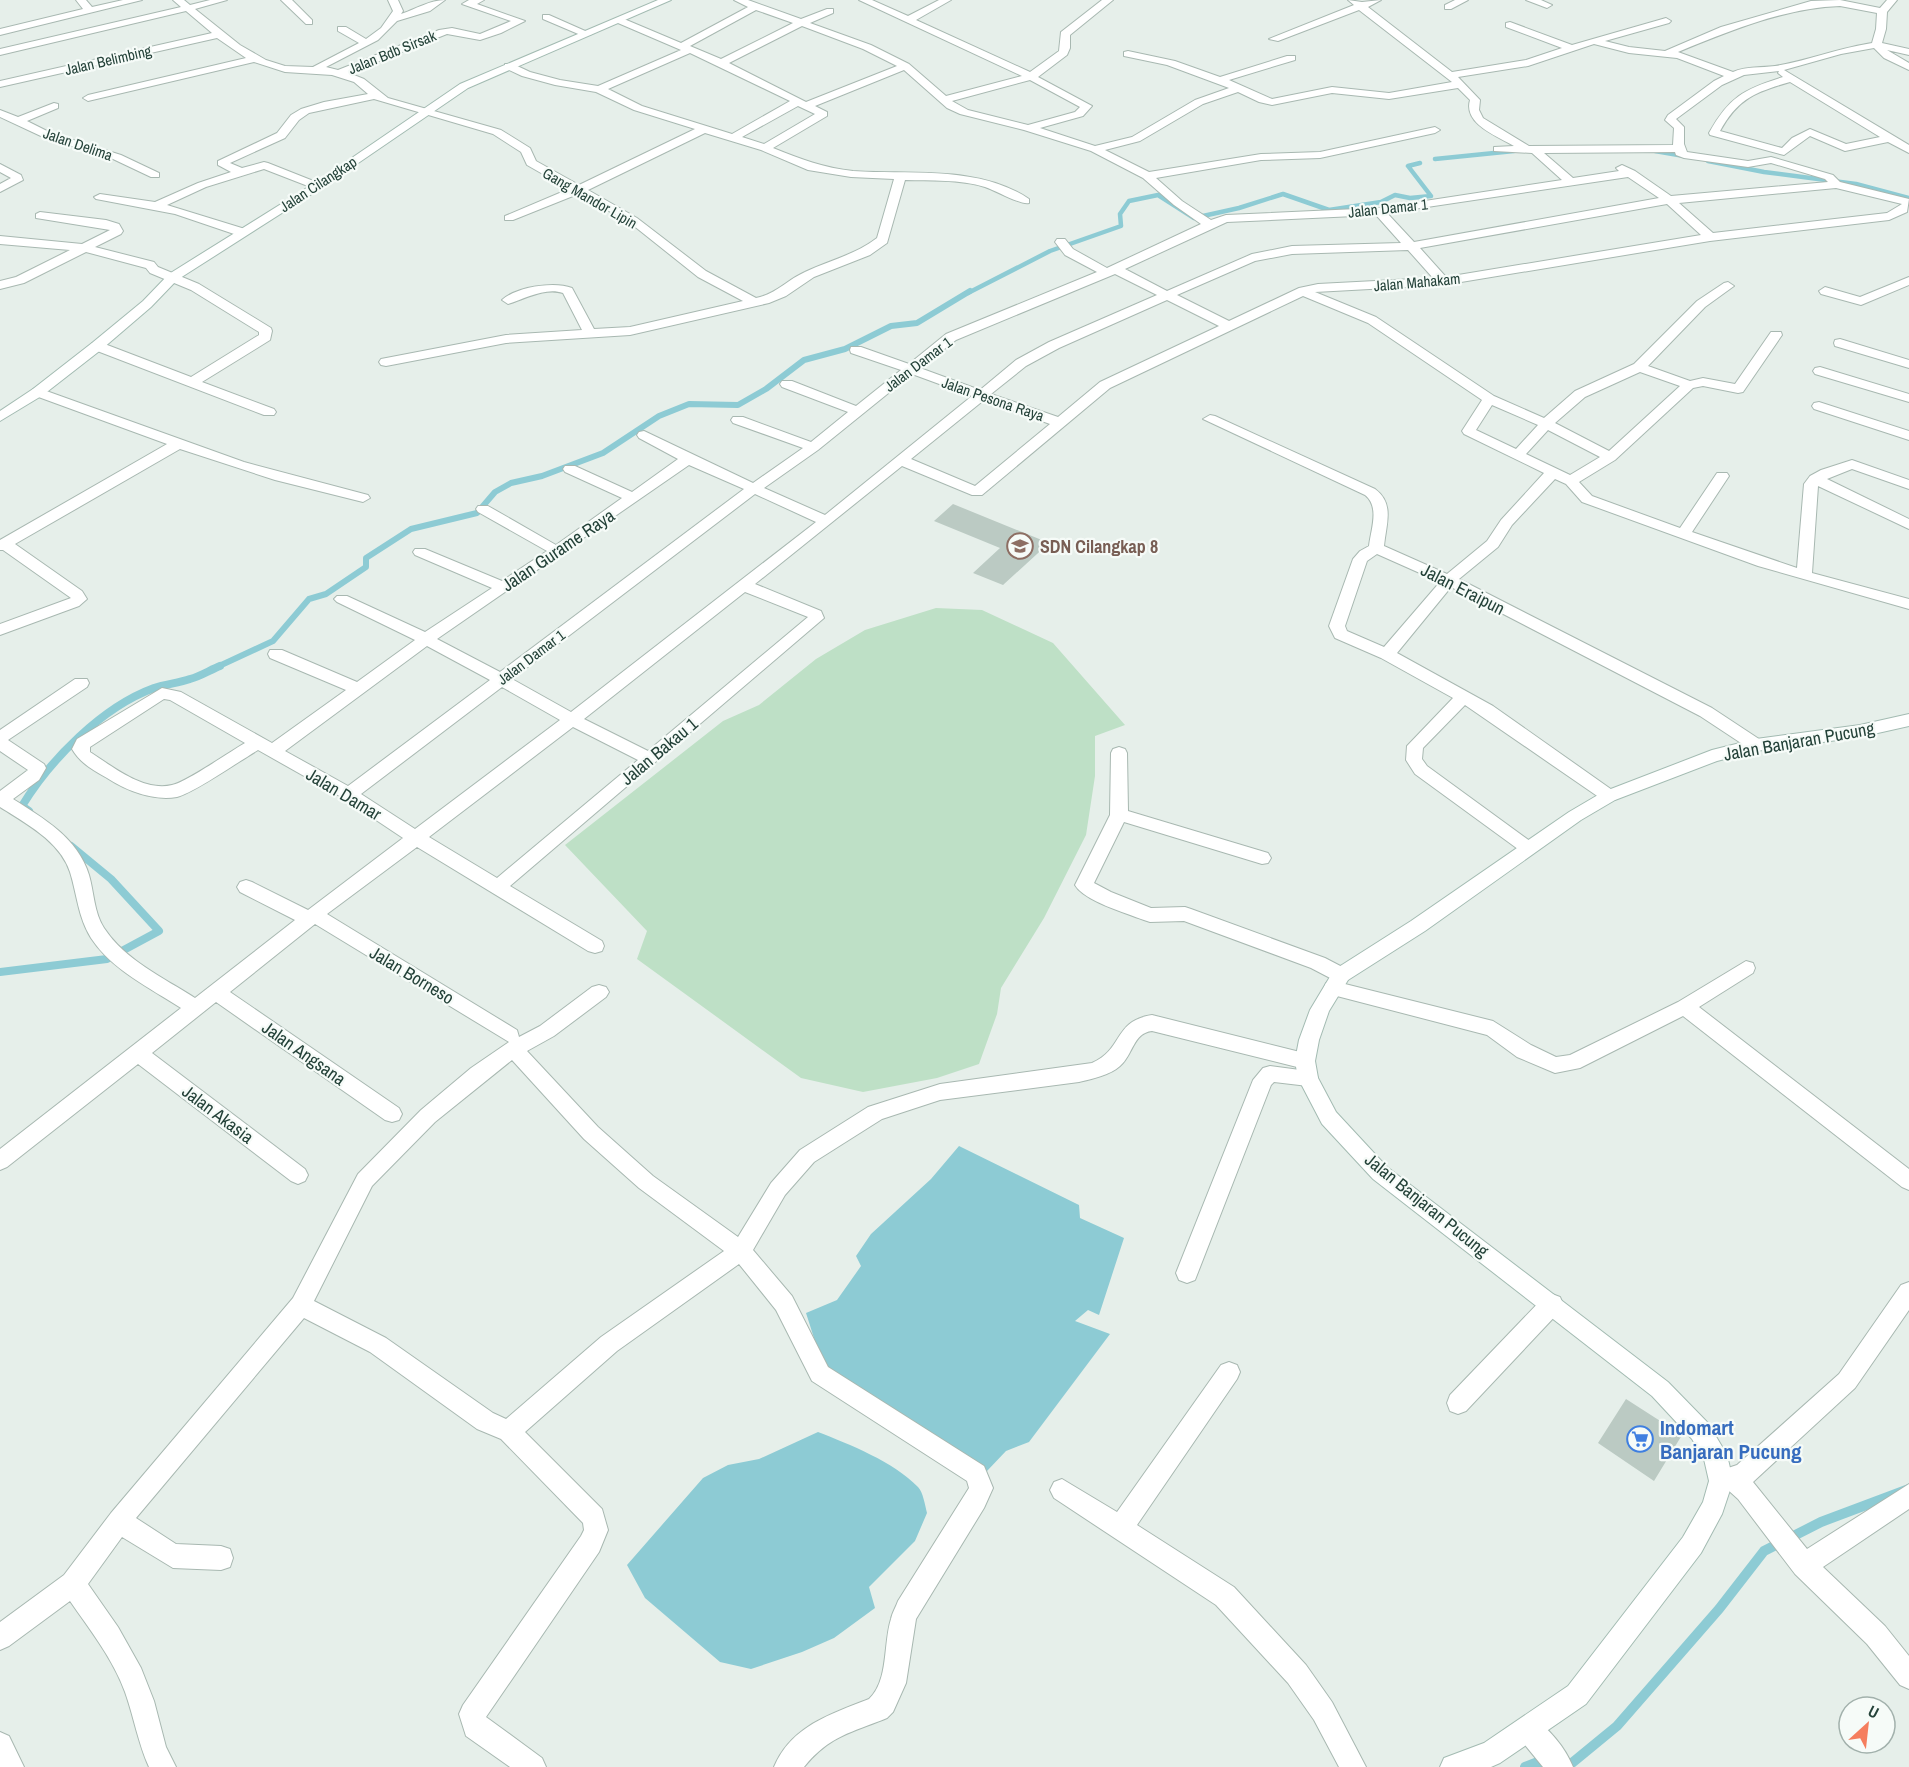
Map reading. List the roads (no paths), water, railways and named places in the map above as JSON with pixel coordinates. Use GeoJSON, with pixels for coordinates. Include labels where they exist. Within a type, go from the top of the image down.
{"type":"FeatureCollection","features":[{"type":"Feature","properties":{"kind":"street"},"geometry":{"type":"LineString","coordinates":[[81,0],[90,10]]}},
{"type":"Feature","properties":{"kind":"street"},"geometry":{"type":"LineString","coordinates":[[0,32],[137,0]]}},
{"type":"Feature","properties":{"kind":"street"},"geometry":{"type":"LineString","coordinates":[[178,0],[217,34],[254,59]]}},
{"type":"Feature","properties":{"kind":"street"},"geometry":{"type":"LineString","coordinates":[[0,52],[222,0]]}},
{"type":"Feature","properties":{"kind":"street"},"geometry":{"type":"LineString","coordinates":[[286,0],[309,22]]}},
{"type":"Feature","properties":{"kind":"street"},"geometry":{"type":"LineString","coordinates":[[393,0],[398,11],[395,19]]}},
{"type":"Feature","properties":{"kind":"street"},"geometry":{"type":"LineString","coordinates":[[317,68],[365,43],[395,19],[427,9],[440,0]]}},
{"type":"Feature","properties":{"kind":"street","name":"Jalan Bdb Sirsak"},"geometry":{"type":"LineString","coordinates":[[340,73],[452,29],[473,37],[481,37],[519,21],[467,4],[478,0]]}},
{"type":"Feature","properties":{"kind":"street","name":"Jalan Cilangkap"},"geometry":{"type":"LineString","coordinates":[[0,417],[38,392],[98,346],[147,304],[173,277],[317,186],[421,113],[464,86],[666,0]]}},
{"type":"Feature","properties":{"kind":"street"},"geometry":{"type":"LineString","coordinates":[[739,0],[853,40],[905,66],[951,106],[964,112],[1028,128],[1095,149],[1147,176],[1202,219]]}},
{"type":"Feature","properties":{"kind":"street"},"geometry":{"type":"LineString","coordinates":[[864,0],[1031,77],[1087,106],[1086,110],[1079,114],[1028,128]]}},
{"type":"Feature","properties":{"kind":"street"},"geometry":{"type":"LineString","coordinates":[[908,20],[946,0]]}},
{"type":"Feature","properties":{"kind":"street"},"geometry":{"type":"LineString","coordinates":[[944,100],[1031,77],[1063,53],[1065,34],[1108,0]]}},
{"type":"Feature","properties":{"kind":"street"},"geometry":{"type":"LineString","coordinates":[[1274,39],[1356,2],[1376,0]]}},
{"type":"Feature","properties":{"kind":"street"},"geometry":{"type":"LineString","coordinates":[[1448,7],[1463,0]]}},
{"type":"Feature","properties":{"kind":"street"},"geometry":{"type":"LineString","coordinates":[[1531,0],[1547,5]]}},
{"type":"Feature","properties":{"kind":"street"},"geometry":{"type":"LineString","coordinates":[[1876,45],[1881,29],[1882,11],[1892,0]]}},
{"type":"Feature","properties":{"kind":"street"},"geometry":{"type":"LineString","coordinates":[[1356,2],[1461,84],[1475,100],[1474,114],[1479,120],[1532,150],[1572,183]]}},
{"type":"Feature","properties":{"kind":"street"},"geometry":{"type":"LineString","coordinates":[[1669,52],[1725,29],[1808,2],[1840,3],[1882,11]]}},
{"type":"Feature","properties":{"kind":"street"},"geometry":{"type":"LineString","coordinates":[[599,89],[685,48],[756,6]]}},
{"type":"Feature","properties":{"kind":"street"},"geometry":{"type":"LineString","coordinates":[[721,63],[830,11]]}},
{"type":"Feature","properties":{"kind":"street"},"geometry":{"type":"LineString","coordinates":[[546,17],[587,34]]}},
{"type":"Feature","properties":{"kind":"street"},"geometry":{"type":"LineString","coordinates":[[621,21],[721,63],[823,114],[765,148]]}},
{"type":"Feature","properties":{"kind":"street"},"geometry":{"type":"LineString","coordinates":[[1450,75],[1528,63],[1594,41],[1666,21]]}},
{"type":"Feature","properties":{"kind":"street"},"geometry":{"type":"LineString","coordinates":[[1510,25],[1573,49]]}},
{"type":"Feature","properties":{"kind":"street"},"geometry":{"type":"LineString","coordinates":[[342,29],[365,43]]}},
{"type":"Feature","properties":{"kind":"street","name":"Jalan Belimbing"},"geometry":{"type":"LineString","coordinates":[[0,84],[217,34]]}},
{"type":"Feature","properties":{"kind":"street"},"geometry":{"type":"LineString","coordinates":[[1594,41],[1629,50],[1669,52],[1730,75],[1776,69],[1840,51],[1876,45],[1909,52]]}},
{"type":"Feature","properties":{"kind":"street"},"geometry":{"type":"LineString","coordinates":[[1876,45],[1888,56],[1909,67]]}},
{"type":"Feature","properties":{"kind":"street"},"geometry":{"type":"LineString","coordinates":[[1128,54],[1167,60],[1272,102],[1332,90],[1389,96],[1461,84]]}},
{"type":"Feature","properties":{"kind":"street"},"geometry":{"type":"LineString","coordinates":[[1220,81],[1291,58]]}},
{"type":"Feature","properties":{"kind":"street"},"geometry":{"type":"LineString","coordinates":[[87,98],[254,59]]}},
{"type":"Feature","properties":{"kind":"street","name":"Gang Mandor Lipin"},"geometry":{"type":"LineString","coordinates":[[254,59],[279,68],[317,68],[340,73],[361,82],[375,96],[421,113],[497,132],[526,150],[531,163],[633,220],[702,274],[753,302]]}},
{"type":"Feature","properties":{"kind":"street"},"geometry":{"type":"LineString","coordinates":[[509,66],[526,74],[559,83],[599,89],[638,108],[765,148],[791,161],[826,171],[962,179],[987,184],[1016,195],[1024,201]]}},
{"type":"Feature","properties":{"kind":"street"},"geometry":{"type":"LineString","coordinates":[[734,138],[802,103],[905,66]]}},
{"type":"Feature","properties":{"kind":"street"},"geometry":{"type":"LineString","coordinates":[[1776,69],[1909,150]]}},
{"type":"Feature","properties":{"kind":"street"},"geometry":{"type":"LineString","coordinates":[[1730,75],[1670,120],[1679,127],[1680,153],[1748,164],[1771,160],[1909,203]]}},
{"type":"Feature","properties":{"kind":"street"},"geometry":{"type":"LineString","coordinates":[[1792,78],[1760,88],[1737,99],[1726,110],[1714,133],[1784,152],[1796,140],[1810,132],[1846,148],[1889,138]]}},
{"type":"Feature","properties":{"kind":"street"},"geometry":{"type":"LineString","coordinates":[[1095,149],[1136,139],[1198,102],[1239,88]]}},
{"type":"Feature","properties":{"kind":"street"},"geometry":{"type":"LineString","coordinates":[[240,172],[222,163],[280,137],[289,129],[293,119],[299,114],[375,96]]}},
{"type":"Feature","properties":{"kind":"street"},"geometry":{"type":"LineString","coordinates":[[18,121],[54,106]]}},
{"type":"Feature","properties":{"kind":"street","name":"Jalan Delima"},"geometry":{"type":"LineString","coordinates":[[0,113],[47,135],[117,157],[155,175]]}},
{"type":"Feature","properties":{"kind":"street"},"geometry":{"type":"LineString","coordinates":[[509,218],[578,190],[704,129]]}},
{"type":"Feature","properties":{"kind":"street"},"geometry":{"type":"LineString","coordinates":[[1147,176],[1261,157],[1320,155],[1435,130]]}},
{"type":"Feature","properties":{"kind":"street"},"geometry":{"type":"LineString","coordinates":[[1498,149],[1681,148]]}},
{"type":"Feature","properties":{"kind":"street"},"geometry":{"type":"LineString","coordinates":[[1608,156],[1669,200],[1710,237]]}},
{"type":"Feature","properties":{"kind":"street"},"geometry":{"type":"LineString","coordinates":[[156,206],[202,185],[264,165],[317,186]]}},
{"type":"Feature","properties":{"kind":"street"},"geometry":{"type":"LineString","coordinates":[[0,167],[17,177],[17,180],[0,189]]}},
{"type":"Feature","properties":{"kind":"street","name":"Jalan Damar 1"},"geometry":{"type":"LineString","coordinates":[[349,794],[753,489],[813,447],[951,337],[1111,271],[1202,219],[1379,211],[1631,173]]}},
{"type":"Feature","properties":{"kind":"street"},"geometry":{"type":"LineString","coordinates":[[386,362],[506,339],[630,332],[783,294],[809,274],[857,258],[883,240],[900,177]]}},
{"type":"Feature","properties":{"kind":"street"},"geometry":{"type":"LineString","coordinates":[[0,1161],[311,917],[572,720],[742,585],[826,522],[1021,363],[1054,345],[1252,258],[1270,253],[1292,250],[1412,246],[1669,200],[1833,181]]}},
{"type":"Feature","properties":{"kind":"street"},"geometry":{"type":"LineString","coordinates":[[100,197],[178,211],[241,232]]}},
{"type":"Feature","properties":{"kind":"street","name":"Jalan Mahakam"},"geometry":{"type":"LineString","coordinates":[[900,460],[977,492],[1106,385],[1303,291],[1318,288],[1443,282],[1710,237],[1889,216],[1903,210],[1909,203]]}},
{"type":"Feature","properties":{"kind":"street"},"geometry":{"type":"LineString","coordinates":[[1379,211],[1443,282]]}},
{"type":"Feature","properties":{"kind":"street"},"geometry":{"type":"LineString","coordinates":[[0,285],[20,280],[117,231],[115,227],[40,216]]}},
{"type":"Feature","properties":{"kind":"street"},"geometry":{"type":"LineString","coordinates":[[0,240],[86,248],[126,260],[126,264],[141,270],[154,270],[195,287],[266,331],[265,337],[257,343],[192,382]]}},
{"type":"Feature","properties":{"kind":"street"},"geometry":{"type":"LineString","coordinates":[[1064,246],[1111,271],[1228,326]]}},
{"type":"Feature","properties":{"kind":"street"},"geometry":{"type":"LineString","coordinates":[[1825,291],[1861,301],[1909,281]]}},
{"type":"Feature","properties":{"kind":"street"},"geometry":{"type":"LineString","coordinates":[[1518,455],[1561,410],[1580,394],[1640,367],[1701,304],[1728,286]]}},
{"type":"Feature","properties":{"kind":"street"},"geometry":{"type":"LineString","coordinates":[[508,300],[554,287],[563,288],[568,291],[590,334]]}},
{"type":"Feature","properties":{"kind":"street"},"geometry":{"type":"LineString","coordinates":[[1303,291],[1372,320],[1489,399],[1548,425],[1610,457]]}},
{"type":"Feature","properties":{"kind":"street"},"geometry":{"type":"LineString","coordinates":[[1571,481],[1610,457],[1689,385],[1703,382],[1738,388],[1776,334]]}},
{"type":"Feature","properties":{"kind":"street"},"geometry":{"type":"LineString","coordinates":[[1840,343],[1909,364]]}},
{"type":"Feature","properties":{"kind":"street"},"geometry":{"type":"LineString","coordinates":[[98,346],[269,412]]}},
{"type":"Feature","properties":{"kind":"street","name":"Jalan Pesona Raya"},"geometry":{"type":"LineString","coordinates":[[856,350],[1061,423]]}},
{"type":"Feature","properties":{"kind":"street"},"geometry":{"type":"LineString","coordinates":[[1640,367],[1689,385]]}},
{"type":"Feature","properties":{"kind":"street"},"geometry":{"type":"LineString","coordinates":[[1821,371],[1909,398]]}},
{"type":"Feature","properties":{"kind":"street"},"geometry":{"type":"LineString","coordinates":[[787,384],[858,411]]}},
{"type":"Feature","properties":{"kind":"street"},"geometry":{"type":"LineString","coordinates":[[38,392],[178,444],[304,484],[363,498]]}},
{"type":"Feature","properties":{"kind":"street"},"geometry":{"type":"LineString","coordinates":[[1489,399],[1469,430],[1475,436],[1571,481],[1587,499],[1763,563],[1909,604]]}},
{"type":"Feature","properties":{"kind":"street"},"geometry":{"type":"LineString","coordinates":[[1819,406],[1909,436]]}},
{"type":"Feature","properties":{"kind":"street"},"geometry":{"type":"LineString","coordinates":[[1210,419],[1370,492],[1379,499],[1381,508],[1376,548],[1360,559],[1337,626],[1341,634],[1387,654],[1464,696],[1522,733],[1609,796]]}},
{"type":"Feature","properties":{"kind":"street"},"geometry":{"type":"LineString","coordinates":[[738,420],[813,447]]}},
{"type":"Feature","properties":{"kind":"street"},"geometry":{"type":"LineString","coordinates":[[644,435],[688,459],[826,522]]}},
{"type":"Feature","properties":{"kind":"street"},"geometry":{"type":"LineString","coordinates":[[0,630],[74,603],[79,599],[77,594],[3,545],[178,444]]}},
{"type":"Feature","properties":{"kind":"street","name":"Jalan Gurame Raya"},"geometry":{"type":"LineString","coordinates":[[264,748],[175,696],[162,693],[83,742],[80,749],[84,756],[125,782],[162,793],[176,791],[264,748],[359,689],[426,639],[688,459]]}},
{"type":"Feature","properties":{"kind":"street"},"geometry":{"type":"LineString","coordinates":[[1804,574],[1810,517],[1809,488],[1815,478],[1852,464],[1909,485]]}},
{"type":"Feature","properties":{"kind":"street"},"geometry":{"type":"LineString","coordinates":[[570,469],[633,498]]}},
{"type":"Feature","properties":{"kind":"street"},"geometry":{"type":"LineString","coordinates":[[1387,654],[1449,580],[1493,544],[1506,523],[1552,472]]}},
{"type":"Feature","properties":{"kind":"street"},"geometry":{"type":"LineString","coordinates":[[1683,534],[1722,476]]}},
{"type":"Feature","properties":{"kind":"street"},"geometry":{"type":"LineString","coordinates":[[1815,478],[1909,525]]}},
{"type":"Feature","properties":{"kind":"street"},"geometry":{"type":"LineString","coordinates":[[483,509],[557,551]]}},
{"type":"Feature","properties":{"kind":"street","name":"Jalan Eraipun"},"geometry":{"type":"LineString","coordinates":[[1376,548],[1449,580],[1706,712],[1756,745]]}},
{"type":"Feature","properties":{"kind":"street"},"geometry":{"type":"LineString","coordinates":[[420,552],[504,587]]}},
{"type":"Feature","properties":{"kind":"street","name":"Jalan Bakau 1"},"geometry":{"type":"LineString","coordinates":[[498,887],[816,618],[816,614],[742,585]]}},
{"type":"Feature","properties":{"kind":"street"},"geometry":{"type":"LineString","coordinates":[[342,599],[426,639],[572,720],[651,759]]}},
{"type":"Feature","properties":{"kind":"street"},"geometry":{"type":"LineString","coordinates":[[276,654],[359,689]]}},
{"type":"Feature","properties":{"kind":"street"},"geometry":{"type":"LineString","coordinates":[[0,738],[81,683]]}},
{"type":"Feature","properties":{"kind":"street"},"geometry":{"type":"LineString","coordinates":[[1464,696],[1415,746],[1414,760],[1421,770],[1528,848]]}},
{"type":"Feature","properties":{"kind":"street","name":"Jalan Banjaran Pucung"},"geometry":{"type":"LineString","coordinates":[[1726,1479],[1700,1431],[1660,1389],[1380,1173],[1329,1118],[1306,1069],[1320,1010],[1337,982],[1528,848],[1609,796],[1712,756],[1756,745],[1860,731],[1909,720]]}},
{"type":"Feature","properties":{"kind":"street"},"geometry":{"type":"LineString","coordinates":[[0,743],[38,768],[33,776],[1,799],[43,828],[76,864],[92,924],[99,935],[117,954],[195,1008]]}},
{"type":"Feature","properties":{"kind":"street","name":"Jalan Damar"},"geometry":{"type":"LineString","coordinates":[[264,748],[349,794],[416,838],[595,946]]}},
{"type":"Feature","properties":{"kind":"street"},"geometry":{"type":"LineString","coordinates":[[1119,753],[1119,815],[1084,885],[1105,897],[1150,915],[1185,914],[1318,963],[1337,982],[1493,1029],[1524,1051],[1555,1065],[1573,1062],[1684,1007],[1746,968]]}},
{"type":"Feature","properties":{"kind":"street"},"geometry":{"type":"LineString","coordinates":[[1119,815],[1262,858]]}},
{"type":"Feature","properties":{"kind":"street","name":"Jalan Borneso"},"geometry":{"type":"LineString","coordinates":[[246,886],[311,917],[512,1042],[599,1140],[646,1182],[741,1251],[775,1290],[789,1311],[806,1350],[820,1374],[976,1474],[981,1488],[976,1500],[903,1619],[893,1683],[884,1702],[878,1709],[824,1730],[809,1740],[787,1767]]}},
{"type":"Feature","properties":{"kind":"street","name":"Jalan Angsana"},"geometry":{"type":"LineString","coordinates":[[216,992],[392,1114]]}},
{"type":"Feature","properties":{"kind":"street"},"geometry":{"type":"LineString","coordinates":[[0,1637],[73,1584],[119,1521],[301,1305],[365,1180],[428,1116],[512,1042],[547,1031],[599,992]]}},
{"type":"Feature","properties":{"kind":"street"},"geometry":{"type":"LineString","coordinates":[[1684,1007],[1909,1181]]}},
{"type":"Feature","properties":{"kind":"street"},"geometry":{"type":"LineString","coordinates":[[509,1431],[609,1344],[741,1251],[777,1190],[807,1156],[875,1113],[940,1092],[1078,1074],[1100,1068],[1114,1059],[1135,1027],[1143,1023],[1152,1023],[1306,1069]]}},
{"type":"Feature","properties":{"kind":"street","name":"Jalan Akasia"},"geometry":{"type":"LineString","coordinates":[[137,1053],[298,1175]]}},
{"type":"Feature","properties":{"kind":"street"},"geometry":{"type":"LineString","coordinates":[[1187,1274],[1263,1080],[1270,1074],[1306,1069]]}},
{"type":"Feature","properties":{"kind":"street"},"geometry":{"type":"LineString","coordinates":[[1726,1479],[1744,1474],[1847,1381],[1909,1292]]}},
{"type":"Feature","properties":{"kind":"street"},"geometry":{"type":"LineString","coordinates":[[301,1305],[378,1345],[485,1421],[509,1431],[594,1517],[596,1530],[590,1544],[472,1714],[475,1727],[533,1767]]}},
{"type":"Feature","properties":{"kind":"street"},"geometry":{"type":"LineString","coordinates":[[1458,1402],[1552,1305]]}},
{"type":"Feature","properties":{"kind":"street"},"geometry":{"type":"LineString","coordinates":[[1120,1528],[1229,1372]]}},
{"type":"Feature","properties":{"kind":"street"},"geometry":{"type":"LineString","coordinates":[[1726,1479],[1741,1485],[1799,1558],[1876,1635],[1909,1676]]}},
{"type":"Feature","properties":{"kind":"street"},"geometry":{"type":"LineString","coordinates":[[1454,1767],[1491,1754],[1577,1695],[1692,1545],[1726,1479]]}},
{"type":"Feature","properties":{"kind":"street"},"geometry":{"type":"LineString","coordinates":[[1062,1490],[1225,1596],[1297,1674],[1323,1711],[1353,1767]]}},
{"type":"Feature","properties":{"kind":"street"},"geometry":{"type":"LineString","coordinates":[[1799,1558],[1909,1495]]}},
{"type":"Feature","properties":{"kind":"street"},"geometry":{"type":"LineString","coordinates":[[119,1521],[173,1557],[221,1558]]}},
{"type":"Feature","properties":{"kind":"street"},"geometry":{"type":"LineString","coordinates":[[73,1584],[118,1650],[138,1692],[154,1753],[162,1767]]}},
{"type":"Feature","properties":{"kind":"street"},"geometry":{"type":"LineString","coordinates":[[1529,1730],[1559,1766]]}},
{"type":"Feature","properties":{"kind":"street"},"geometry":{"type":"LineString","coordinates":[[0,1745],[11,1767]]}},
{"type":"Feature","properties":{"kind":"water"},"geometry":{"type":"Polygon","coordinates":[[[959,1146],[1079,1205],[1080,1218],[1124,1238],[1099,1315],[1088,1310],[1075,1321],[1110,1334],[1029,1442],[1006,1451],[987,1471],[822,1363],[806,1313],[837,1300],[861,1266],[856,1256],[871,1234],[931,1179],[959,1146]]]}},
{"type":"Feature","properties":{"kind":"water"},"geometry":{"type":"Polygon","coordinates":[[[818,1432],[871,1455],[908,1478],[920,1489],[927,1513],[915,1541],[869,1587],[875,1608],[834,1638],[802,1652],[751,1669],[720,1662],[645,1598],[627,1565],[703,1478],[728,1465],[759,1459],[818,1432]]]}},
{"type":"Feature","properties":{"kind":"waterway"},"geometry":{"type":"LineString","coordinates":[[1435,159],[1514,151]]}},
{"type":"Feature","properties":{"kind":"waterway"},"geometry":{"type":"LineString","coordinates":[[1655,151],[1684,156]]}},
{"type":"Feature","properties":{"kind":"waterway"},"geometry":{"type":"LineString","coordinates":[[1708,161],[1764,172],[1856,184],[1909,198]]}},
{"type":"Feature","properties":{"kind":"waterway"},"geometry":{"type":"LineString","coordinates":[[968,293],[1050,251],[1121,226],[1120,214],[1129,201],[1158,195],[1194,218],[1239,208],[1283,194],[1329,210],[1381,202],[1395,195],[1410,198],[1431,196],[1408,166],[1420,163]]}},
{"type":"Feature","properties":{"kind":"waterway"},"geometry":{"type":"LineString","coordinates":[[217,667],[273,641],[309,599],[326,594],[366,567],[366,558],[411,529],[477,513],[495,492],[511,483],[542,476],[603,453],[659,416],[689,404],[738,405],[766,389],[804,360],[845,349],[891,326],[917,323],[970,291]]}},
{"type":"Feature","properties":{"kind":"waterway"},"geometry":{"type":"LineString","coordinates":[[29,811],[22,806],[62,753],[115,708],[154,688],[194,678],[220,666]]}},
{"type":"Feature","properties":{"kind":"waterway"},"geometry":{"type":"LineString","coordinates":[[0,972],[107,959],[159,931],[111,879],[71,846]]}},
{"type":"Feature","properties":{"kind":"waterway"},"geometry":{"type":"LineString","coordinates":[[1567,1767],[1617,1726],[1719,1609],[1764,1551],[1821,1522],[1909,1489]]}},
{"type":"Feature","properties":{"kind":"waterway"},"geometry":{"type":"LineString","coordinates":[[1525,1767],[1538,1762],[1549,1767]]}},
{"type":"Feature","properties":{"kind":"place","name":"SDN Cilangkap 8"},"geometry":{"type":"Point","coordinates":[1020,546]}},
{"type":"Feature","properties":{"kind":"place","name":"Indomart Banjaran Pucung"},"geometry":{"type":"Point","coordinates":[1640,1439]}}]}
